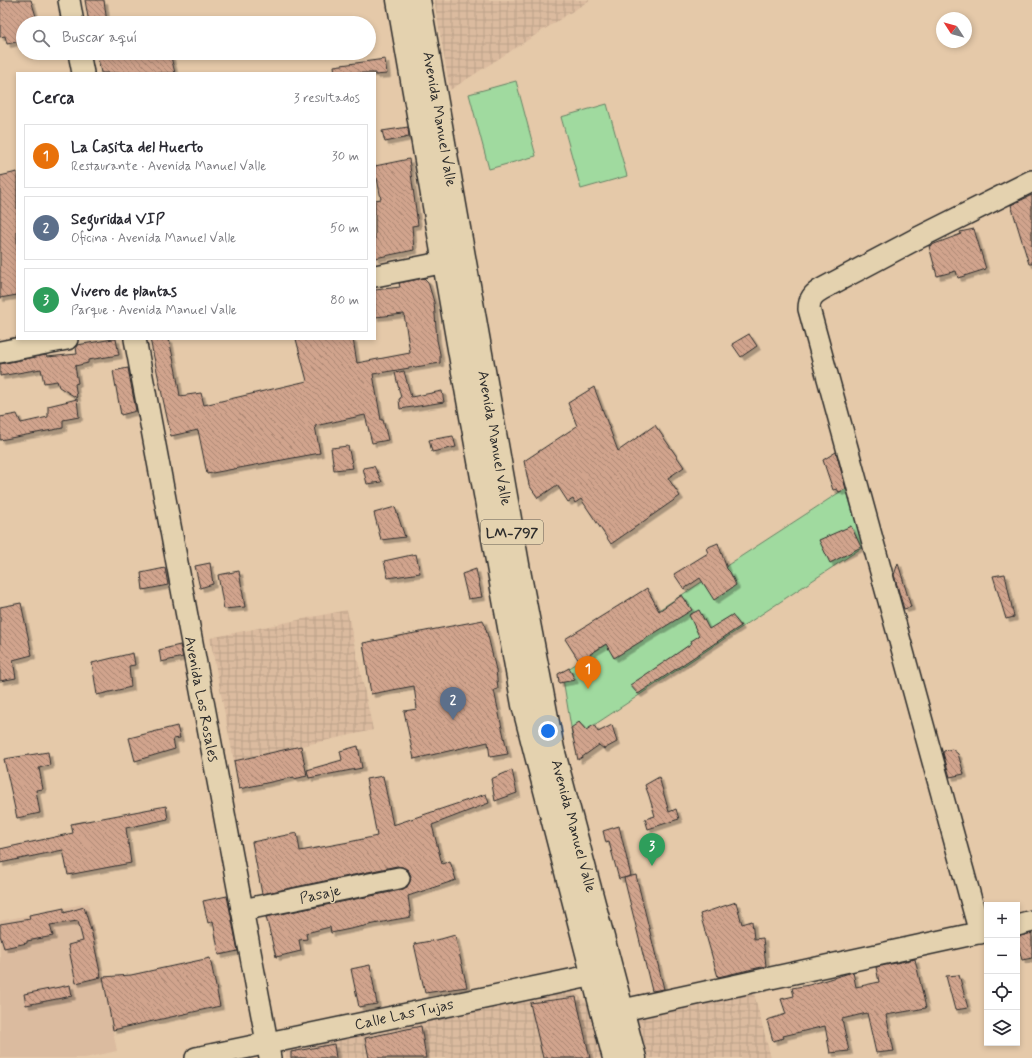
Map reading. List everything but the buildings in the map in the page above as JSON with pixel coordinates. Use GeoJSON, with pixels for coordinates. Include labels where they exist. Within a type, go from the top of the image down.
{"type":"FeatureCollection","features":[{"type":"Feature","properties":{"kind":"main road","name":"Avenida Manuel Valle"},"geometry":{"type":"LineString","coordinates":[[398,0],[454,260]]}},
{"type":"Feature","properties":{"kind":"main road","name":"Avenida Manuel Valle"},"geometry":{"type":"LineString","coordinates":[[419,0],[454,260],[523,705],[603,973],[614,1058]]}},
{"type":"Feature","properties":{"kind":"main road","name":"Avenida Manuel Valle"},"geometry":{"type":"LineString","coordinates":[[603,973],[623,1010],[636,1058]]}},
{"type":"Feature","properties":{"kind":"street"},"geometry":{"type":"LineString","coordinates":[[69,0],[72,16]]}},
{"type":"Feature","properties":{"kind":"street"},"geometry":{"type":"LineString","coordinates":[[80,60],[83,72]]}},
{"type":"Feature","properties":{"kind":"street"},"geometry":{"type":"LineString","coordinates":[[623,1010],[983,932],[809,309],[809,303],[811,298],[822,289],[916,239],[1032,181]]}},
{"type":"Feature","properties":{"kind":"street"},"geometry":{"type":"LineString","coordinates":[[376,276],[454,260]]}},
{"type":"Feature","properties":{"kind":"street"},"geometry":{"type":"LineString","coordinates":[[0,352],[62,340]]}},
{"type":"Feature","properties":{"kind":"street","name":"Avenida Los Rosales"},"geometry":{"type":"LineString","coordinates":[[135,340],[269,1050]]}},
{"type":"Feature","properties":{"kind":"street","name":"Pasaje"},"geometry":{"type":"LineString","coordinates":[[242,910],[399,878]]}},
{"type":"Feature","properties":{"kind":"street"},"geometry":{"type":"LineString","coordinates":[[1020,924],[1032,921]]}},
{"type":"Feature","properties":{"kind":"street","name":"Calle Las Tujas"},"geometry":{"type":"LineString","coordinates":[[196,1058],[269,1050],[603,973]]}},
{"type":"Feature","properties":{"kind":"shaded area"},"geometry":{"type":"Polygon","coordinates":[[[434,0],[590,0],[450,90],[434,0]]]}},
{"type":"Feature","properties":{"kind":"shaded area"},"geometry":{"type":"Polygon","coordinates":[[[347,610],[373,730],[234,761],[210,638],[347,610]]]}},
{"type":"Feature","properties":{"kind":"shaded area"},"geometry":{"type":"Polygon","coordinates":[[[88,903],[117,1051],[85,1058],[0,1058],[0,921],[88,903]]]}},
{"type":"Feature","properties":{"kind":"shaded area"},"geometry":{"type":"Polygon","coordinates":[[[571,989],[593,1009],[605,1058],[286,1058],[286,1048],[571,989]]]}},
{"type":"Feature","properties":{"kind":"shaded area"},"geometry":{"type":"Polygon","coordinates":[[[753,990],[771,1058],[648,1058],[637,1017],[753,990]]]}},
{"type":"Feature","properties":{"kind":"green space"},"geometry":{"type":"Polygon","coordinates":[[[516,81],[536,156],[489,169],[469,94],[516,81]]]}},
{"type":"Feature","properties":{"kind":"green space"},"geometry":{"type":"Polygon","coordinates":[[[607,104],[627,176],[581,189],[561,117],[607,104]]]}},
{"type":"Feature","properties":{"kind":"green space"},"geometry":{"type":"Polygon","coordinates":[[[846,488],[863,547],[573,739],[562,673],[846,488]]]}},
{"type":"Feature","properties":{"kind":"place","name":"La Casita del Huerto"},"geometry":{"type":"Point","coordinates":[588,689]}},
{"type":"Feature","properties":{"kind":"place","name":"Seguridad VIP"},"geometry":{"type":"Point","coordinates":[453,720]}},
{"type":"Feature","properties":{"kind":"place","name":"Vivero de plantas"},"geometry":{"type":"Point","coordinates":[652,866]}}]}
